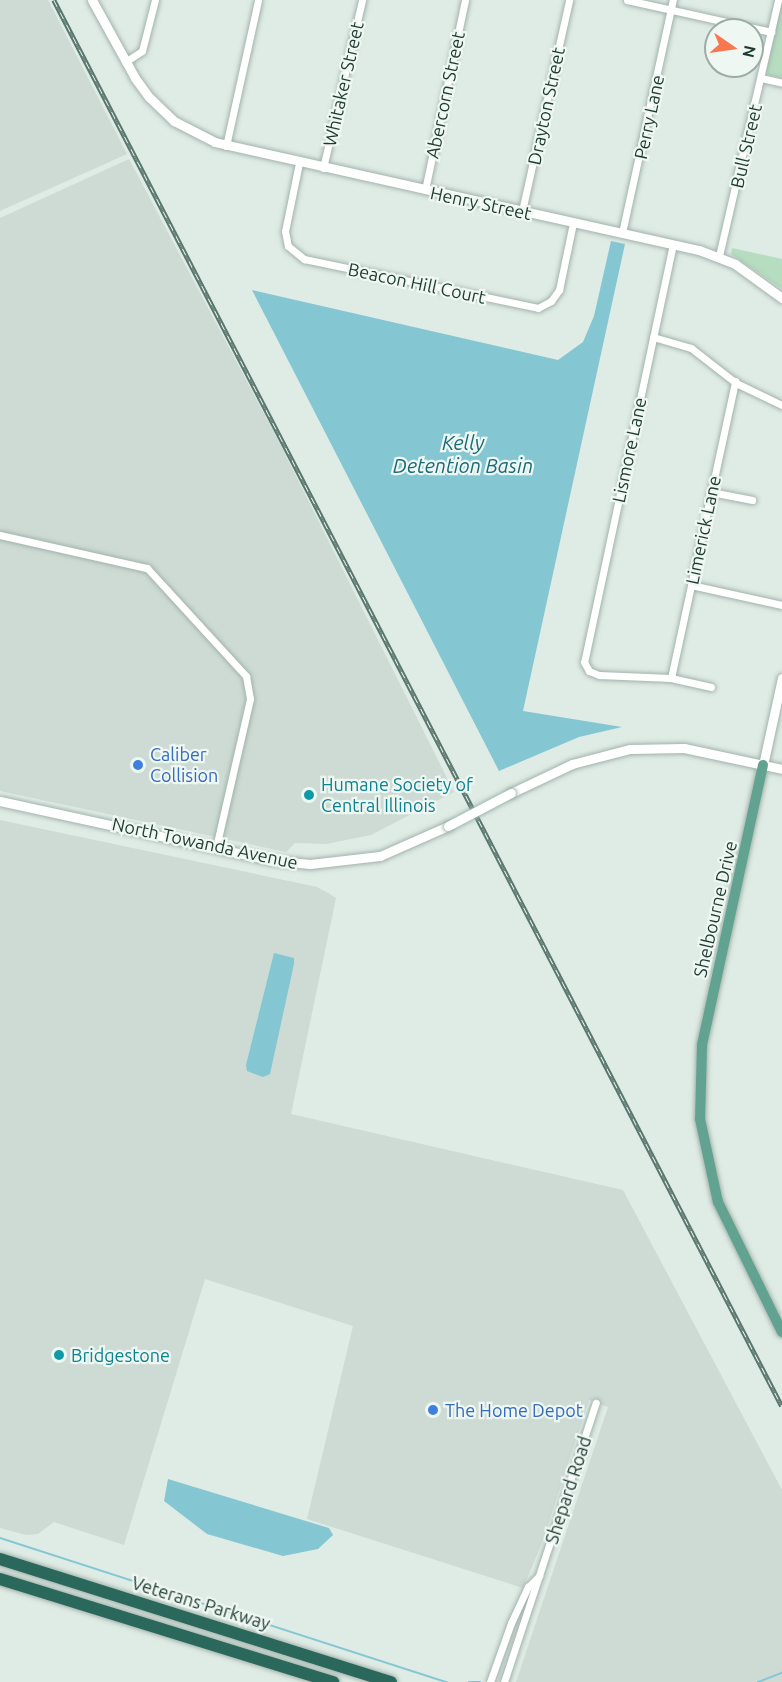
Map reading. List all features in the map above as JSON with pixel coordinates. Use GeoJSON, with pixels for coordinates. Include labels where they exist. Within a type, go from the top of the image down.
{"type":"FeatureCollection","features":[{"type":"Feature","properties":{"kind":"highway","name":"Veterans Parkway"},"geometry":{"type":"LineString","coordinates":[[0,1559],[391,1682]]}},
{"type":"Feature","properties":{"kind":"highway","name":"Veterans Parkway"},"geometry":{"type":"LineString","coordinates":[[0,1579],[333,1682]]}},
{"type":"Feature","properties":{"kind":"main road","name":"Henry Street"},"geometry":{"type":"LineString","coordinates":[[92,0],[125,62],[149,97],[174,121],[226,146],[719,256],[782,298]]}},
{"type":"Feature","properties":{"kind":"main road","name":"Shelbourne Drive"},"geometry":{"type":"LineString","coordinates":[[782,678],[702,1045],[699,1084],[705,1150],[731,1234],[782,1332]]}},
{"type":"Feature","properties":{"kind":"main road","name":"North Towanda Avenue"},"geometry":{"type":"LineString","coordinates":[[0,801],[293,863],[332,864],[390,853],[572,764],[630,749],[684,748],[782,769]]}},
{"type":"Feature","properties":{"kind":"street"},"geometry":{"type":"LineString","coordinates":[[125,62],[142,51],[155,0]]}},
{"type":"Feature","properties":{"kind":"street"},"geometry":{"type":"LineString","coordinates":[[226,146],[258,0]]}},
{"type":"Feature","properties":{"kind":"street","name":"Whitaker Street"},"geometry":{"type":"LineString","coordinates":[[323,168],[362,0]]}},
{"type":"Feature","properties":{"kind":"street","name":"Abercorn Street"},"geometry":{"type":"LineString","coordinates":[[425,190],[465,0]]}},
{"type":"Feature","properties":{"kind":"street","name":"Drayton Street"},"geometry":{"type":"LineString","coordinates":[[522,211],[569,0]]}},
{"type":"Feature","properties":{"kind":"street"},"geometry":{"type":"LineString","coordinates":[[627,0],[771,32]]}},
{"type":"Feature","properties":{"kind":"street","name":"Perry Lane"},"geometry":{"type":"LineString","coordinates":[[622,233],[674,0]]}},
{"type":"Feature","properties":{"kind":"street","name":"Bull Street"},"geometry":{"type":"LineString","coordinates":[[764,64],[778,0]]}},
{"type":"Feature","properties":{"kind":"street"},"geometry":{"type":"LineString","coordinates":[[761,78],[782,83]]}},
{"type":"Feature","properties":{"kind":"street","name":"Bull Street"},"geometry":{"type":"LineString","coordinates":[[719,256],[761,78]]}},
{"type":"Feature","properties":{"kind":"street","name":"Beacon Hill Court"},"geometry":{"type":"LineString","coordinates":[[299,163],[285,231],[288,246],[304,259],[538,308],[551,301],[559,290],[573,223]]}},
{"type":"Feature","properties":{"kind":"street","name":"Lismore Lane"},"geometry":{"type":"LineString","coordinates":[[671,678],[594,674],[586,666],[585,657],[673,244]]}},
{"type":"Feature","properties":{"kind":"street"},"geometry":{"type":"LineString","coordinates":[[653,338],[692,348],[735,381],[782,405]]}},
{"type":"Feature","properties":{"kind":"street","name":"Limerick Lane"},"geometry":{"type":"LineString","coordinates":[[671,678],[735,381]]}},
{"type":"Feature","properties":{"kind":"street"},"geometry":{"type":"LineString","coordinates":[[711,492],[752,500]]}},
{"type":"Feature","properties":{"kind":"street"},"geometry":{"type":"LineString","coordinates":[[0,534],[147,568],[246,676],[250,699],[216,848]]}},
{"type":"Feature","properties":{"kind":"street"},"geometry":{"type":"LineString","coordinates":[[691,585],[782,605]]}},
{"type":"Feature","properties":{"kind":"street"},"geometry":{"type":"LineString","coordinates":[[671,678],[711,687]]}},
{"type":"Feature","properties":{"kind":"street","name":"Shepard Road"},"geometry":{"type":"LineString","coordinates":[[504,1682],[596,1403]]}},
{"type":"Feature","properties":{"kind":"street","name":"Shepard Road"},"geometry":{"type":"LineString","coordinates":[[490,1682],[511,1623],[528,1587],[539,1576]]}},
{"type":"Feature","properties":{"kind":"shaded area"},"geometry":{"type":"Polygon","coordinates":[[[0,0],[48,0],[127,154],[0,211],[0,0]]]}},
{"type":"Feature","properties":{"kind":"shaded area"},"geometry":{"type":"Polygon","coordinates":[[[129,159],[277,438],[454,792],[371,835],[326,844],[295,843],[286,852],[0,791],[0,218],[129,159]]]}},
{"type":"Feature","properties":{"kind":"shaded area","name":"Bridgestone"},"geometry":{"type":"Polygon","coordinates":[[[0,820],[317,887],[330,894],[336,898],[291,1114],[623,1190],[782,1490],[782,1682],[516,1682],[608,1407],[589,1400],[542,1543],[523,1588],[307,1519],[353,1326],[205,1279],[124,1545],[54,1522],[38,1534],[26,1535],[0,1528],[0,820]]]}},
{"type":"Feature","properties":{"kind":"green space"},"geometry":{"type":"Polygon","coordinates":[[[782,0],[782,78],[769,75],[766,70],[782,0]]]}},
{"type":"Feature","properties":{"kind":"green space"},"geometry":{"type":"Polygon","coordinates":[[[732,248],[782,259],[782,289],[731,254],[732,248]]]}},
{"type":"Feature","properties":{"kind":"water","name":"Kelly Detention Basin"},"geometry":{"type":"Polygon","coordinates":[[[611,241],[625,244],[523,711],[622,727],[579,737],[499,771],[252,290],[558,360],[583,342],[594,316],[611,241]]]}},
{"type":"Feature","properties":{"kind":"water"},"geometry":{"type":"Polygon","coordinates":[[[274,953],[294,958],[294,964],[270,1074],[263,1077],[247,1071],[246,1065],[274,953]]]}},
{"type":"Feature","properties":{"kind":"water"},"geometry":{"type":"Polygon","coordinates":[[[168,1479],[329,1528],[333,1535],[318,1549],[283,1556],[207,1534],[164,1501],[168,1479]]]}},
{"type":"Feature","properties":{"kind":"waterway"},"geometry":{"type":"LineString","coordinates":[[0,1538],[447,1682]]}},
{"type":"Feature","properties":{"kind":"waterway"},"geometry":{"type":"LineString","coordinates":[[758,1682],[782,1673]]}},
{"type":"Feature","properties":{"kind":"waterway"},"geometry":{"type":"LineString","coordinates":[[469,1682],[480,1682]]}},
{"type":"Feature","properties":{"kind":"railway"},"geometry":{"type":"LineString","coordinates":[[54,0],[782,1406]]}},
{"type":"Feature","properties":{"kind":"place","name":"Caliber Collision"},"geometry":{"type":"Point","coordinates":[138,765]}},
{"type":"Feature","properties":{"kind":"place","name":"Humane Society of Central Illinois"},"geometry":{"type":"Point","coordinates":[309,795]}},
{"type":"Feature","properties":{"kind":"place","name":"Bridgestone"},"geometry":{"type":"Point","coordinates":[59,1355]}},
{"type":"Feature","properties":{"kind":"place","name":"The Home Depot"},"geometry":{"type":"Point","coordinates":[433,1410]}}]}
